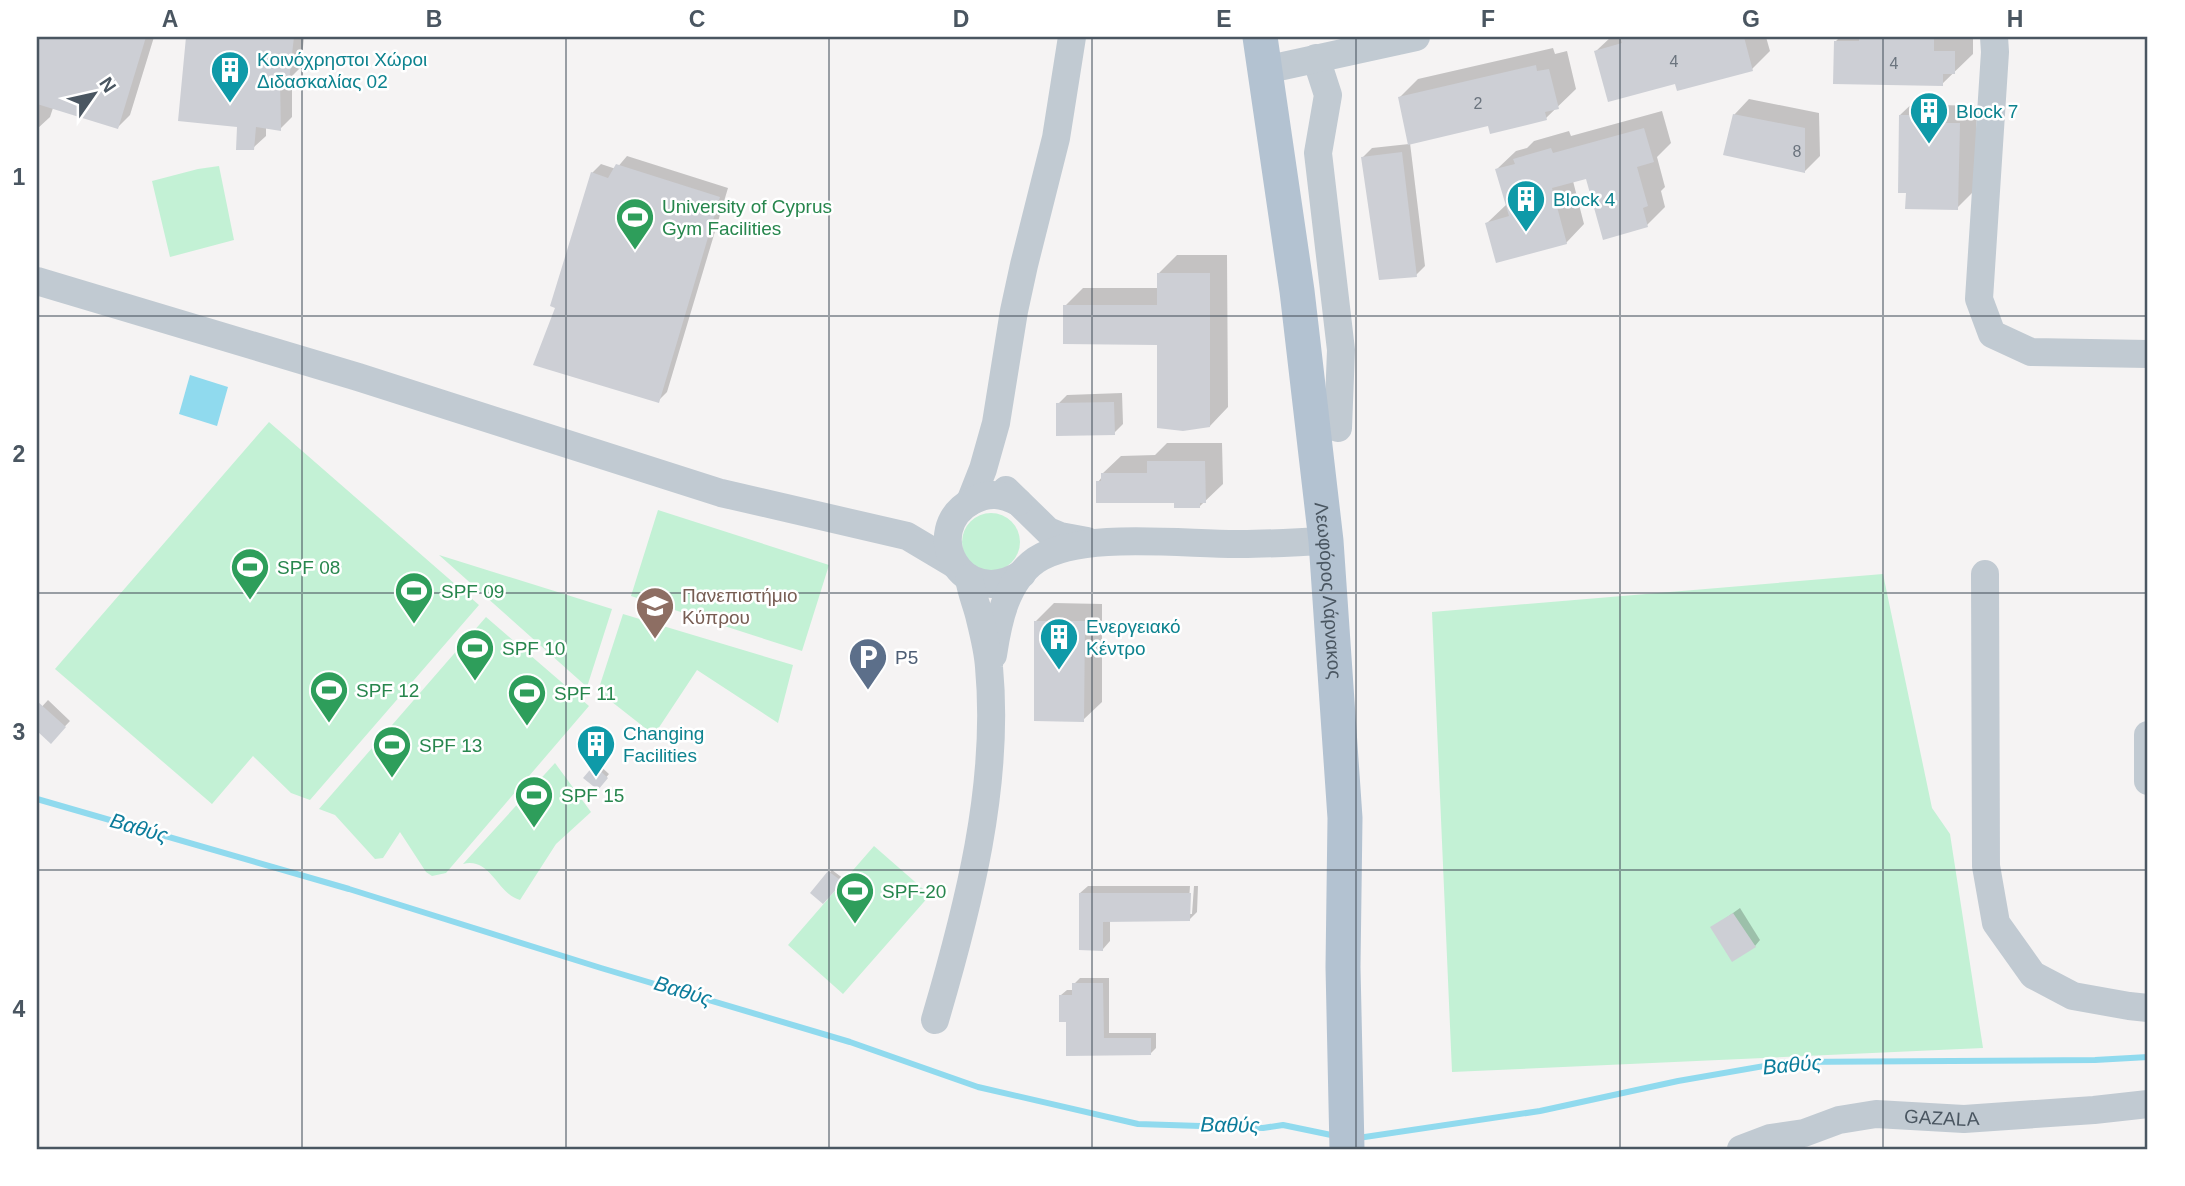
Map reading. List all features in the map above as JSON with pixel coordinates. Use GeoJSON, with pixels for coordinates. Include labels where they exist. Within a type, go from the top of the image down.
{"type":"FeatureCollection","features":[{"type":"Feature","properties":{"kind":"main road","name":"Λεωφόρος Λάρνακος"},"geometry":{"type":"LineString","coordinates":[[1262,53],[1297,291],[1326,541],[1345,818],[1343,967],[1348,1149]]}},
{"type":"Feature","properties":{"kind":"street"},"geometry":{"type":"LineString","coordinates":[[935,1020],[965,916],[974,872],[988,773],[991,710],[987,649],[980,616],[962,571],[949,551],[948,538],[950,525],[963,508],[983,468],[996,423],[1017,299],[1056,138],[1072,37]]}},
{"type":"Feature","properties":{"kind":"street"},"geometry":{"type":"LineString","coordinates":[[1262,53],[1316,58],[1416,37]]}},
{"type":"Feature","properties":{"kind":"street"},"geometry":{"type":"LineString","coordinates":[[1994,37],[1979,299],[1993,334],[2031,352],[2148,354]]}},
{"type":"Feature","properties":{"kind":"street"},"geometry":{"type":"LineString","coordinates":[[1316,58],[1328,94],[1318,153],[1340,350],[1338,428]]}},
{"type":"Feature","properties":{"kind":"street"},"geometry":{"type":"LineString","coordinates":[[37,281],[358,377],[721,493],[907,536],[982,584],[1010,582],[1044,556],[1073,546],[1108,542],[1182,541],[1240,544],[1326,541]]}},
{"type":"Feature","properties":{"kind":"street"},"geometry":{"type":"LineString","coordinates":[[996,423],[998,468],[1006,489],[1048,531],[1060,536],[1108,542]]}},
{"type":"Feature","properties":{"kind":"street"},"geometry":{"type":"LineString","coordinates":[[867,528],[914,529],[939,523],[981,496],[994,494],[1007,496],[1023,507],[1036,524],[1037,552],[1013,586],[1004,605],[993,651],[990,678]]}},
{"type":"Feature","properties":{"kind":"street"},"geometry":{"type":"LineString","coordinates":[[1985,574],[1986,866],[1996,923],[2034,975],[2073,996],[2148,1008]]}},
{"type":"Feature","properties":{"kind":"street"},"geometry":{"type":"LineString","coordinates":[[2148,735],[2148,781]]}},
{"type":"Feature","properties":{"kind":"street","name":"GAZALA"},"geometry":{"type":"LineString","coordinates":[[1741,1149],[1770,1138],[1804,1133],[1839,1120],[1876,1114],[1964,1119],[2148,1104]]}},
{"type":"Feature","properties":{"kind":"green space"},"geometry":{"type":"Polygon","coordinates":[[[219,166],[234,240],[170,257],[152,181],[219,166]]]}},
{"type":"Feature","properties":{"kind":"green space","name":"SPF 08"},"geometry":{"type":"Polygon","coordinates":[[[269,422],[479,605],[310,800],[291,793],[253,756],[212,804],[55,669],[269,422]]]}},
{"type":"Feature","properties":{"kind":"green space"},"geometry":{"type":"Polygon","coordinates":[[[658,510],[829,565],[802,651],[631,596],[658,510]]]}},
{"type":"Feature","properties":{"kind":"green space"},"geometry":{"type":"Polygon","coordinates":[[[991,513],[1012,521],[1020,542],[1012,563],[991,571],[970,563],[962,542],[970,521],[991,513]]]}},
{"type":"Feature","properties":{"kind":"green space"},"geometry":{"type":"Polygon","coordinates":[[[439,555],[612,609],[587,687],[439,555]]]}},
{"type":"Feature","properties":{"kind":"green space"},"geometry":{"type":"Polygon","coordinates":[[[1883,574],[1932,808],[1950,834],[1983,1048],[1452,1072],[1432,612],[1883,574]]]}},
{"type":"Feature","properties":{"kind":"green space"},"geometry":{"type":"Polygon","coordinates":[[[623,614],[793,665],[778,723],[697,670],[654,735],[598,691],[623,614]]]}},
{"type":"Feature","properties":{"kind":"green space"},"geometry":{"type":"Polygon","coordinates":[[[486,617],[589,706],[446,873],[432,876],[426,872],[400,832],[383,858],[375,859],[335,815],[319,809],[486,617]]]}},
{"type":"Feature","properties":{"kind":"green space","name":"SPF 15"},"geometry":{"type":"Polygon","coordinates":[[[555,763],[591,812],[556,844],[520,900],[505,891],[480,866],[473,863],[463,864],[555,763]]]}},
{"type":"Feature","properties":{"kind":"green space","name":"SPF-20"},"geometry":{"type":"Polygon","coordinates":[[[874,846],[930,895],[843,994],[788,945],[874,846]]]}},
{"type":"Feature","properties":{"kind":"water"},"geometry":{"type":"Polygon","coordinates":[[[190,375],[228,387],[217,426],[179,414],[190,375]]]}},
{"type":"Feature","properties":{"kind":"building"},"geometry":{"type":"Polygon","coordinates":[[[37,37],[146,37],[118,129],[37,104],[37,37]]]}},
{"type":"Feature","properties":{"kind":"building","name":"Κοινόχρηστοι Χώροι Διδασκαλίας 02"},"geometry":{"type":"Polygon","coordinates":[[[186,37],[294,37],[289,81],[280,80],[281,131],[256,127],[254,150],[236,150],[237,127],[178,121],[186,37]]]}},
{"type":"Feature","properties":{"kind":"building"},"geometry":{"type":"Polygon","coordinates":[[[1620,37],[1744,37],[1753,71],[1677,91],[1675,84],[1608,102],[1594,51],[1622,43],[1620,37]]]}},
{"type":"Feature","properties":{"kind":"building"},"geometry":{"type":"Polygon","coordinates":[[[1859,37],[1934,37],[1934,51],[1955,51],[1955,74],[1943,74],[1943,86],[1833,84],[1834,41],[1859,41],[1859,37]]]}},
{"type":"Feature","properties":{"kind":"building"},"geometry":{"type":"Polygon","coordinates":[[[1536,65],[1537,71],[1549,69],[1559,109],[1545,112],[1547,120],[1490,134],[1488,126],[1408,145],[1398,97],[1536,65]]]}},
{"type":"Feature","properties":{"kind":"building"},"geometry":{"type":"Polygon","coordinates":[[[1733,114],[1805,128],[1805,173],[1723,155],[1733,114]]]}},
{"type":"Feature","properties":{"kind":"building","name":"Block 7"},"geometry":{"type":"Polygon","coordinates":[[[1899,115],[1924,115],[1924,123],[1960,123],[1958,210],[1905,209],[1906,193],[1898,193],[1899,115]]]}},
{"type":"Feature","properties":{"kind":"building"},"geometry":{"type":"Polygon","coordinates":[[[1644,128],[1654,162],[1637,167],[1648,206],[1643,208],[1648,227],[1603,240],[1586,179],[1552,188],[1567,244],[1496,263],[1485,223],[1509,216],[1495,169],[1515,164],[1513,159],[1551,148],[1553,153],[1644,128]]]}},
{"type":"Feature","properties":{"kind":"building"},"geometry":{"type":"Polygon","coordinates":[[[1402,152],[1417,277],[1379,280],[1361,157],[1402,152]]]}},
{"type":"Feature","properties":{"kind":"building","name":"University of Cyprus Gym Facilities"},"geometry":{"type":"Polygon","coordinates":[[[616,164],[720,197],[659,403],[533,365],[555,308],[550,306],[591,172],[608,178],[616,164]]]}},
{"type":"Feature","properties":{"kind":"building"},"geometry":{"type":"Polygon","coordinates":[[[1157,273],[1210,273],[1210,427],[1183,431],[1157,428],[1157,345],[1063,344],[1063,305],[1157,305],[1157,273]]]}},
{"type":"Feature","properties":{"kind":"building"},"geometry":{"type":"Polygon","coordinates":[[[1114,402],[1115,435],[1056,436],[1056,403],[1114,402]]]}},
{"type":"Feature","properties":{"kind":"building"},"geometry":{"type":"Polygon","coordinates":[[[1147,461],[1205,461],[1206,503],[1200,503],[1200,508],[1174,508],[1174,503],[1096,503],[1096,481],[1101,481],[1101,473],[1147,473],[1147,461]]]}},
{"type":"Feature","properties":{"kind":"building","name":"Ενεργειακό Κέντρο"},"geometry":{"type":"Polygon","coordinates":[[[1034,621],[1085,621],[1084,722],[1034,721],[1034,621]]]}},
{"type":"Feature","properties":{"kind":"building"},"geometry":{"type":"Polygon","coordinates":[[[37,701],[66,727],[51,744],[37,731],[37,701]]]}},
{"type":"Feature","properties":{"kind":"building","name":"Changing Facilities"},"geometry":{"type":"Polygon","coordinates":[[[594,765],[608,778],[598,790],[583,778],[594,765]]]}},
{"type":"Feature","properties":{"kind":"building"},"geometry":{"type":"Polygon","coordinates":[[[828,871],[843,882],[823,904],[810,893],[828,871]]]}},
{"type":"Feature","properties":{"kind":"building"},"geometry":{"type":"Polygon","coordinates":[[[1079,893],[1191,893],[1190,921],[1103,922],[1103,951],[1079,950],[1079,893]]]}},
{"type":"Feature","properties":{"kind":"building"},"geometry":{"type":"Polygon","coordinates":[[[1733,913],[1756,947],[1732,962],[1710,927],[1733,913]]]}},
{"type":"Feature","properties":{"kind":"building"},"geometry":{"type":"Polygon","coordinates":[[[1072,983],[1103,983],[1104,1038],[1151,1038],[1151,1055],[1066,1056],[1066,1022],[1059,1022],[1059,995],[1072,995],[1072,983]]]}},
{"type":"Feature","properties":{"kind":"waterway","name":"Βαθύς"},"geometry":{"type":"LineString","coordinates":[[37,799],[349,889],[850,1042],[978,1087],[1138,1124],[1263,1128],[1283,1125],[1336,1136]]}},
{"type":"Feature","properties":{"kind":"waterway","name":"Βαθύς"},"geometry":{"type":"LineString","coordinates":[[1358,1138],[1540,1111],[1678,1081],[1787,1062],[2095,1060],[2148,1057]]}},
{"type":"Feature","properties":{"kind":"place","name":"Κοινόχρηστοι Χώροι Διδασκαλίας 02"},"geometry":{"type":"Point","coordinates":[230,104]}},
{"type":"Feature","properties":{"kind":"place","name":"Block 7"},"geometry":{"type":"Point","coordinates":[1929,145]}},
{"type":"Feature","properties":{"kind":"place","name":"Block 4"},"geometry":{"type":"Point","coordinates":[1526,233]}},
{"type":"Feature","properties":{"kind":"place","name":"University of Cyprus Gym Facilities"},"geometry":{"type":"Point","coordinates":[635,251]}},
{"type":"Feature","properties":{"kind":"place","name":"SPF 08"},"geometry":{"type":"Point","coordinates":[250,601]}},
{"type":"Feature","properties":{"kind":"place","name":"SPF 09"},"geometry":{"type":"Point","coordinates":[414,625]}},
{"type":"Feature","properties":{"kind":"place","name":"Πανεπιστήμιο Κύπρου"},"geometry":{"type":"Point","coordinates":[655,640]}},
{"type":"Feature","properties":{"kind":"place","name":"Ενεργειακό Κέντρο"},"geometry":{"type":"Point","coordinates":[1059,671]}},
{"type":"Feature","properties":{"kind":"place","name":"SPF 10"},"geometry":{"type":"Point","coordinates":[475,682]}},
{"type":"Feature","properties":{"kind":"place","name":"P5"},"geometry":{"type":"Point","coordinates":[868,691]}},
{"type":"Feature","properties":{"kind":"place","name":"SPF 12"},"geometry":{"type":"Point","coordinates":[329,724]}},
{"type":"Feature","properties":{"kind":"place","name":"SPF 11"},"geometry":{"type":"Point","coordinates":[527,727]}},
{"type":"Feature","properties":{"kind":"place","name":"Changing Facilities"},"geometry":{"type":"Point","coordinates":[596,778]}},
{"type":"Feature","properties":{"kind":"place","name":"SPF 13"},"geometry":{"type":"Point","coordinates":[392,779]}},
{"type":"Feature","properties":{"kind":"place","name":"SPF 15"},"geometry":{"type":"Point","coordinates":[534,829]}},
{"type":"Feature","properties":{"kind":"place","name":"SPF-20"},"geometry":{"type":"Point","coordinates":[855,925]}}]}
